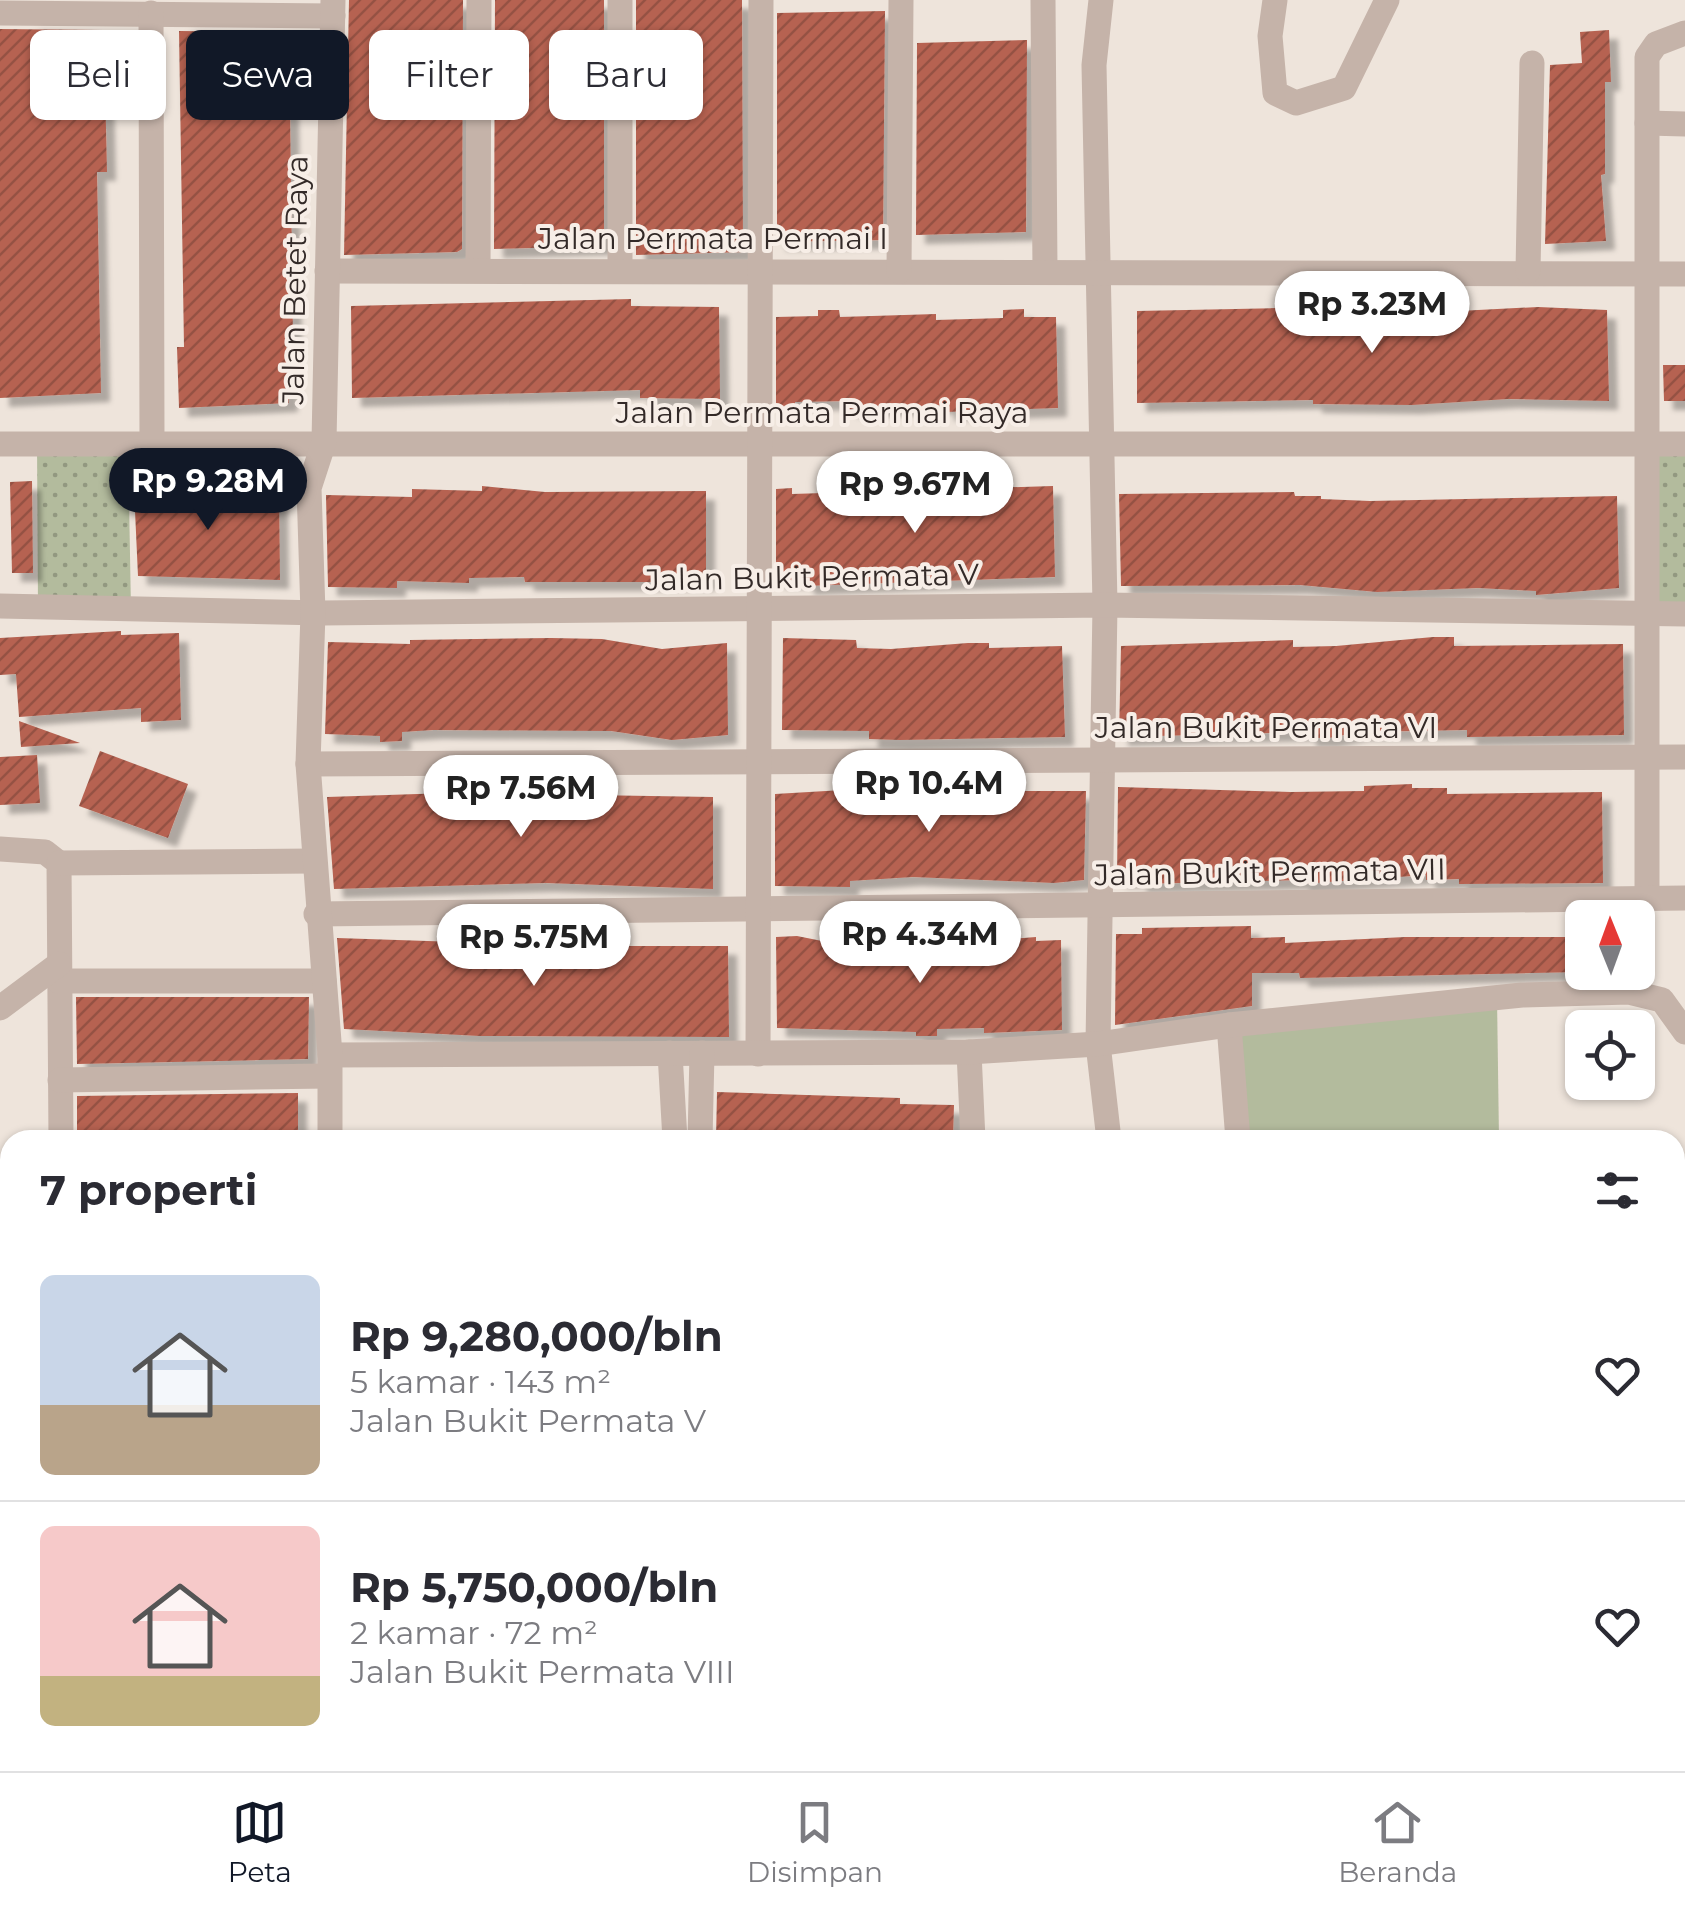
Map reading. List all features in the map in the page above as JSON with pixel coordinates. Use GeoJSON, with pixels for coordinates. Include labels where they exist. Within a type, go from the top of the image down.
{"type":"FeatureCollection","features":[{"type":"Feature","properties":{"kind":"street"},"geometry":{"type":"LineString","coordinates":[[478,270],[479,0]]}},
{"type":"Feature","properties":{"kind":"street"},"geometry":{"type":"LineString","coordinates":[[620,0],[620,270]]}},
{"type":"Feature","properties":{"kind":"street"},"geometry":{"type":"LineString","coordinates":[[758,1054],[761,0]]}},
{"type":"Feature","properties":{"kind":"street"},"geometry":{"type":"LineString","coordinates":[[899,271],[901,0]]}},
{"type":"Feature","properties":{"kind":"street"},"geometry":{"type":"LineString","coordinates":[[1043,0],[1045,272]]}},
{"type":"Feature","properties":{"kind":"street"},"geometry":{"type":"LineString","coordinates":[[1101,0],[1094,65],[1105,606],[1098,1044],[1108,1130]]}},
{"type":"Feature","properties":{"kind":"street"},"geometry":{"type":"LineString","coordinates":[[1275,0],[1270,72],[1274,93],[1296,102],[1344,88],[1388,0]]}},
{"type":"Feature","properties":{"kind":"street"},"geometry":{"type":"LineString","coordinates":[[0,13],[333,8]]}},
{"type":"Feature","properties":{"kind":"street","name":"Jalan Betet Raya"},"geometry":{"type":"LineString","coordinates":[[330,1130],[330,1065],[308,764],[312,613],[309,488],[324,442],[333,8]]}},
{"type":"Feature","properties":{"kind":"street"},"geometry":{"type":"LineString","coordinates":[[151,13],[152,442]]}},
{"type":"Feature","properties":{"kind":"street"},"geometry":{"type":"LineString","coordinates":[[1647,900],[1644,444],[1649,49],[1685,34]]}},
{"type":"Feature","properties":{"kind":"street"},"geometry":{"type":"LineString","coordinates":[[1528,271],[1532,63]]}},
{"type":"Feature","properties":{"kind":"street"},"geometry":{"type":"LineString","coordinates":[[1647,123],[1685,124]]}},
{"type":"Feature","properties":{"kind":"street","name":"Jalan Permata Permai I"},"geometry":{"type":"LineString","coordinates":[[327,270],[1685,274]]}},
{"type":"Feature","properties":{"kind":"street","name":"Jalan Permata Permai Raya"},"geometry":{"type":"LineString","coordinates":[[0,444],[1685,444]]}},
{"type":"Feature","properties":{"kind":"street","name":"Jalan Bukit Permata V"},"geometry":{"type":"LineString","coordinates":[[0,606],[312,613],[1105,606],[1685,614]]}},
{"type":"Feature","properties":{"kind":"street","name":"Jalan Bukit Permata VI"},"geometry":{"type":"LineString","coordinates":[[308,764],[758,758],[1685,757]]}},
{"type":"Feature","properties":{"kind":"street"},"geometry":{"type":"LineString","coordinates":[[0,849],[45,852],[60,864],[314,861]]}},
{"type":"Feature","properties":{"kind":"street"},"geometry":{"type":"LineString","coordinates":[[60,864],[61,1130]]}},
{"type":"Feature","properties":{"kind":"street","name":"Jalan Bukit Permata VII"},"geometry":{"type":"LineString","coordinates":[[1647,900],[1685,898]]}},
{"type":"Feature","properties":{"kind":"street","name":"Jalan Bukit Permata VII"},"geometry":{"type":"LineString","coordinates":[[316,914],[758,906],[1565,901]]}},
{"type":"Feature","properties":{"kind":"street"},"geometry":{"type":"LineString","coordinates":[[0,1008],[59,973],[324,982]]}},
{"type":"Feature","properties":{"kind":"street"},"geometry":{"type":"LineString","coordinates":[[60,1080],[330,1065],[702,1052],[968,1052],[1098,1044],[1229,1025],[1522,995],[1630,992],[1662,1000],[1685,1032]]}},
{"type":"Feature","properties":{"kind":"street"},"geometry":{"type":"LineString","coordinates":[[1229,1025],[1237,1130]]}},
{"type":"Feature","properties":{"kind":"street"},"geometry":{"type":"LineString","coordinates":[[700,1130],[702,1052]]}},
{"type":"Feature","properties":{"kind":"street"},"geometry":{"type":"LineString","coordinates":[[968,1052],[972,1130]]}},
{"type":"Feature","properties":{"kind":"street"},"geometry":{"type":"LineString","coordinates":[[670,1053],[674,1130]]}},
{"type":"Feature","properties":{"kind":"green space"},"geometry":{"type":"Polygon","coordinates":[[[128,442],[131,610],[38,607],[37,443],[128,442]]]}},
{"type":"Feature","properties":{"kind":"green space"},"geometry":{"type":"Polygon","coordinates":[[[1685,444],[1685,614],[1646,613],[1644,445],[1685,444]]]}},
{"type":"Feature","properties":{"kind":"green space"},"geometry":{"type":"Polygon","coordinates":[[[1497,997],[1499,1130],[1235,1130],[1223,1026],[1497,997]]]}},
{"type":"Feature","properties":{"kind":"building"},"geometry":{"type":"Polygon","coordinates":[[[349,0],[463,0],[463,30],[369,30],[369,120],[463,120],[462,249],[457,252],[344,255],[349,0]]]}},
{"type":"Feature","properties":{"kind":"building"},"geometry":{"type":"Polygon","coordinates":[[[495,0],[604,0],[604,30],[549,30],[549,120],[604,120],[604,246],[494,249],[495,120],[529,120],[529,30],[495,30],[495,0]]]}},
{"type":"Feature","properties":{"kind":"building"},"geometry":{"type":"Polygon","coordinates":[[[636,0],[742,0],[743,252],[636,255],[636,120],[703,120],[703,30],[636,30],[636,0]]]}},
{"type":"Feature","properties":{"kind":"building"},"geometry":{"type":"Polygon","coordinates":[[[885,11],[883,240],[777,242],[777,13],[885,11]]]}},
{"type":"Feature","properties":{"kind":"building"},"geometry":{"type":"Polygon","coordinates":[[[0,29],[103,30],[30,30],[30,120],[106,120],[107,172],[97,172],[101,393],[0,398],[0,29]]]}},
{"type":"Feature","properties":{"kind":"building"},"geometry":{"type":"Polygon","coordinates":[[[1609,30],[1611,82],[1605,82],[1605,174],[1601,175],[1606,241],[1545,244],[1550,65],[1582,63],[1580,32],[1609,30]]]}},
{"type":"Feature","properties":{"kind":"building"},"geometry":{"type":"Polygon","coordinates":[[[179,31],[186,31],[186,120],[290,120],[293,338],[286,338],[289,403],[179,408],[177,347],[184,347],[179,31]]]}},
{"type":"Feature","properties":{"kind":"building"},"geometry":{"type":"Polygon","coordinates":[[[1027,40],[1026,232],[916,235],[917,43],[1027,40]]]}},
{"type":"Feature","properties":{"kind":"building"},"geometry":{"type":"Polygon","coordinates":[[[631,299],[631,306],[719,307],[720,399],[640,398],[640,390],[352,398],[351,306],[631,299]]]}},
{"type":"Feature","properties":{"kind":"building"},"geometry":{"type":"Polygon","coordinates":[[[1538,307],[1607,310],[1609,401],[1508,399],[1412,405],[1313,404],[1313,400],[1137,403],[1137,311],[1279,308],[1401,314],[1538,307]]]}},
{"type":"Feature","properties":{"kind":"building"},"geometry":{"type":"Polygon","coordinates":[[[1024,309],[1024,317],[1056,317],[1058,408],[945,412],[945,405],[849,409],[848,401],[795,402],[795,408],[776,408],[776,317],[818,316],[818,310],[839,310],[840,317],[936,314],[936,320],[1003,318],[1003,310],[1024,309]]]}},
{"type":"Feature","properties":{"kind":"building"},"geometry":{"type":"Polygon","coordinates":[[[1663,365],[1685,365],[1685,401],[1664,401],[1663,365]]]}},
{"type":"Feature","properties":{"kind":"building"},"geometry":{"type":"Polygon","coordinates":[[[32,481],[33,573],[12,573],[10,482],[32,481]]]}},
{"type":"Feature","properties":{"kind":"building"},"geometry":{"type":"Polygon","coordinates":[[[182,483],[182,489],[279,489],[280,580],[138,576],[134,489],[182,483]]]}},
{"type":"Feature","properties":{"kind":"building"},"geometry":{"type":"Polygon","coordinates":[[[482,486],[545,492],[706,491],[706,582],[525,582],[524,577],[469,578],[469,583],[397,581],[397,588],[328,587],[326,495],[412,497],[412,489],[482,491],[482,486]]]}},
{"type":"Feature","properties":{"kind":"building"},"geometry":{"type":"Polygon","coordinates":[[[1053,486],[1055,577],[805,586],[805,580],[776,580],[776,489],[792,488],[792,494],[1053,486]]]}},
{"type":"Feature","properties":{"kind":"building"},"geometry":{"type":"Polygon","coordinates":[[[1294,492],[1295,496],[1370,501],[1617,496],[1619,588],[1536,595],[1536,591],[1478,588],[1377,592],[1300,585],[1121,586],[1119,494],[1294,492]]]}},
{"type":"Feature","properties":{"kind":"building"},"geometry":{"type":"Polygon","coordinates":[[[121,631],[121,635],[179,633],[181,720],[141,722],[141,708],[19,717],[16,674],[0,675],[0,638],[121,631]]]}},
{"type":"Feature","properties":{"kind":"building"},"geometry":{"type":"Polygon","coordinates":[[[1454,637],[1454,646],[1623,644],[1624,735],[1467,737],[1467,730],[1359,732],[1329,738],[1307,738],[1307,732],[1119,737],[1121,646],[1293,640],[1293,647],[1336,646],[1454,637]]]}},
{"type":"Feature","properties":{"kind":"building"},"geometry":{"type":"Polygon","coordinates":[[[783,638],[856,640],[857,648],[891,649],[968,643],[989,643],[989,648],[1062,646],[1065,737],[900,740],[869,739],[869,731],[782,730],[783,638]]]}},
{"type":"Feature","properties":{"kind":"building"},"geometry":{"type":"Polygon","coordinates":[[[602,639],[662,649],[727,643],[728,735],[672,740],[611,731],[433,730],[402,732],[402,741],[380,742],[380,736],[325,734],[328,642],[410,644],[410,640],[602,639]]]}},
{"type":"Feature","properties":{"kind":"building"},"geometry":{"type":"Polygon","coordinates":[[[19,721],[80,743],[21,747],[19,721]]]}},
{"type":"Feature","properties":{"kind":"building"},"geometry":{"type":"Polygon","coordinates":[[[100,751],[188,784],[168,838],[79,806],[100,751]]]}},
{"type":"Feature","properties":{"kind":"building"},"geometry":{"type":"Polygon","coordinates":[[[37,755],[40,803],[0,805],[0,757],[37,755]]]}},
{"type":"Feature","properties":{"kind":"building"},"geometry":{"type":"Polygon","coordinates":[[[945,784],[1008,787],[1008,791],[1086,791],[1084,880],[1054,883],[913,877],[850,881],[850,887],[775,886],[775,794],[945,784]]]}},
{"type":"Feature","properties":{"kind":"building"},"geometry":{"type":"Polygon","coordinates":[[[1412,784],[1412,788],[1447,788],[1447,794],[1602,792],[1603,883],[1459,884],[1459,879],[1426,880],[1426,875],[1300,884],[1300,880],[1138,884],[1138,879],[1117,879],[1118,787],[1291,792],[1364,791],[1364,786],[1412,784]]]}},
{"type":"Feature","properties":{"kind":"building"},"geometry":{"type":"Polygon","coordinates":[[[500,785],[500,792],[526,794],[713,797],[713,889],[546,883],[334,889],[327,797],[478,792],[478,786],[500,785]]]}},
{"type":"Feature","properties":{"kind":"building"},"geometry":{"type":"Polygon","coordinates":[[[1251,926],[1251,938],[1285,937],[1285,943],[1405,937],[1565,937],[1565,972],[1300,978],[1299,973],[1252,973],[1252,1006],[1115,1025],[1116,934],[1142,934],[1142,928],[1251,926]]]}},
{"type":"Feature","properties":{"kind":"building"},"geometry":{"type":"Polygon","coordinates":[[[797,936],[827,942],[905,941],[905,946],[949,945],[949,937],[971,936],[971,942],[1036,937],[1036,941],[1061,940],[1062,1030],[984,1033],[984,1028],[937,1029],[937,1036],[916,1036],[916,1032],[777,1028],[776,937],[797,936]]]}},
{"type":"Feature","properties":{"kind":"building"},"geometry":{"type":"Polygon","coordinates":[[[337,938],[575,946],[728,946],[729,1037],[480,1036],[344,1029],[337,938]]]}},
{"type":"Feature","properties":{"kind":"building"},"geometry":{"type":"Polygon","coordinates":[[[76,997],[309,997],[308,1059],[77,1064],[76,997]]]}},
{"type":"Feature","properties":{"kind":"building"},"geometry":{"type":"Polygon","coordinates":[[[717,1092],[900,1098],[900,1104],[954,1105],[953,1130],[716,1130],[717,1092]]]}},
{"type":"Feature","properties":{"kind":"building"},"geometry":{"type":"Polygon","coordinates":[[[298,1093],[298,1130],[77,1130],[77,1096],[298,1093]]]}}]}
